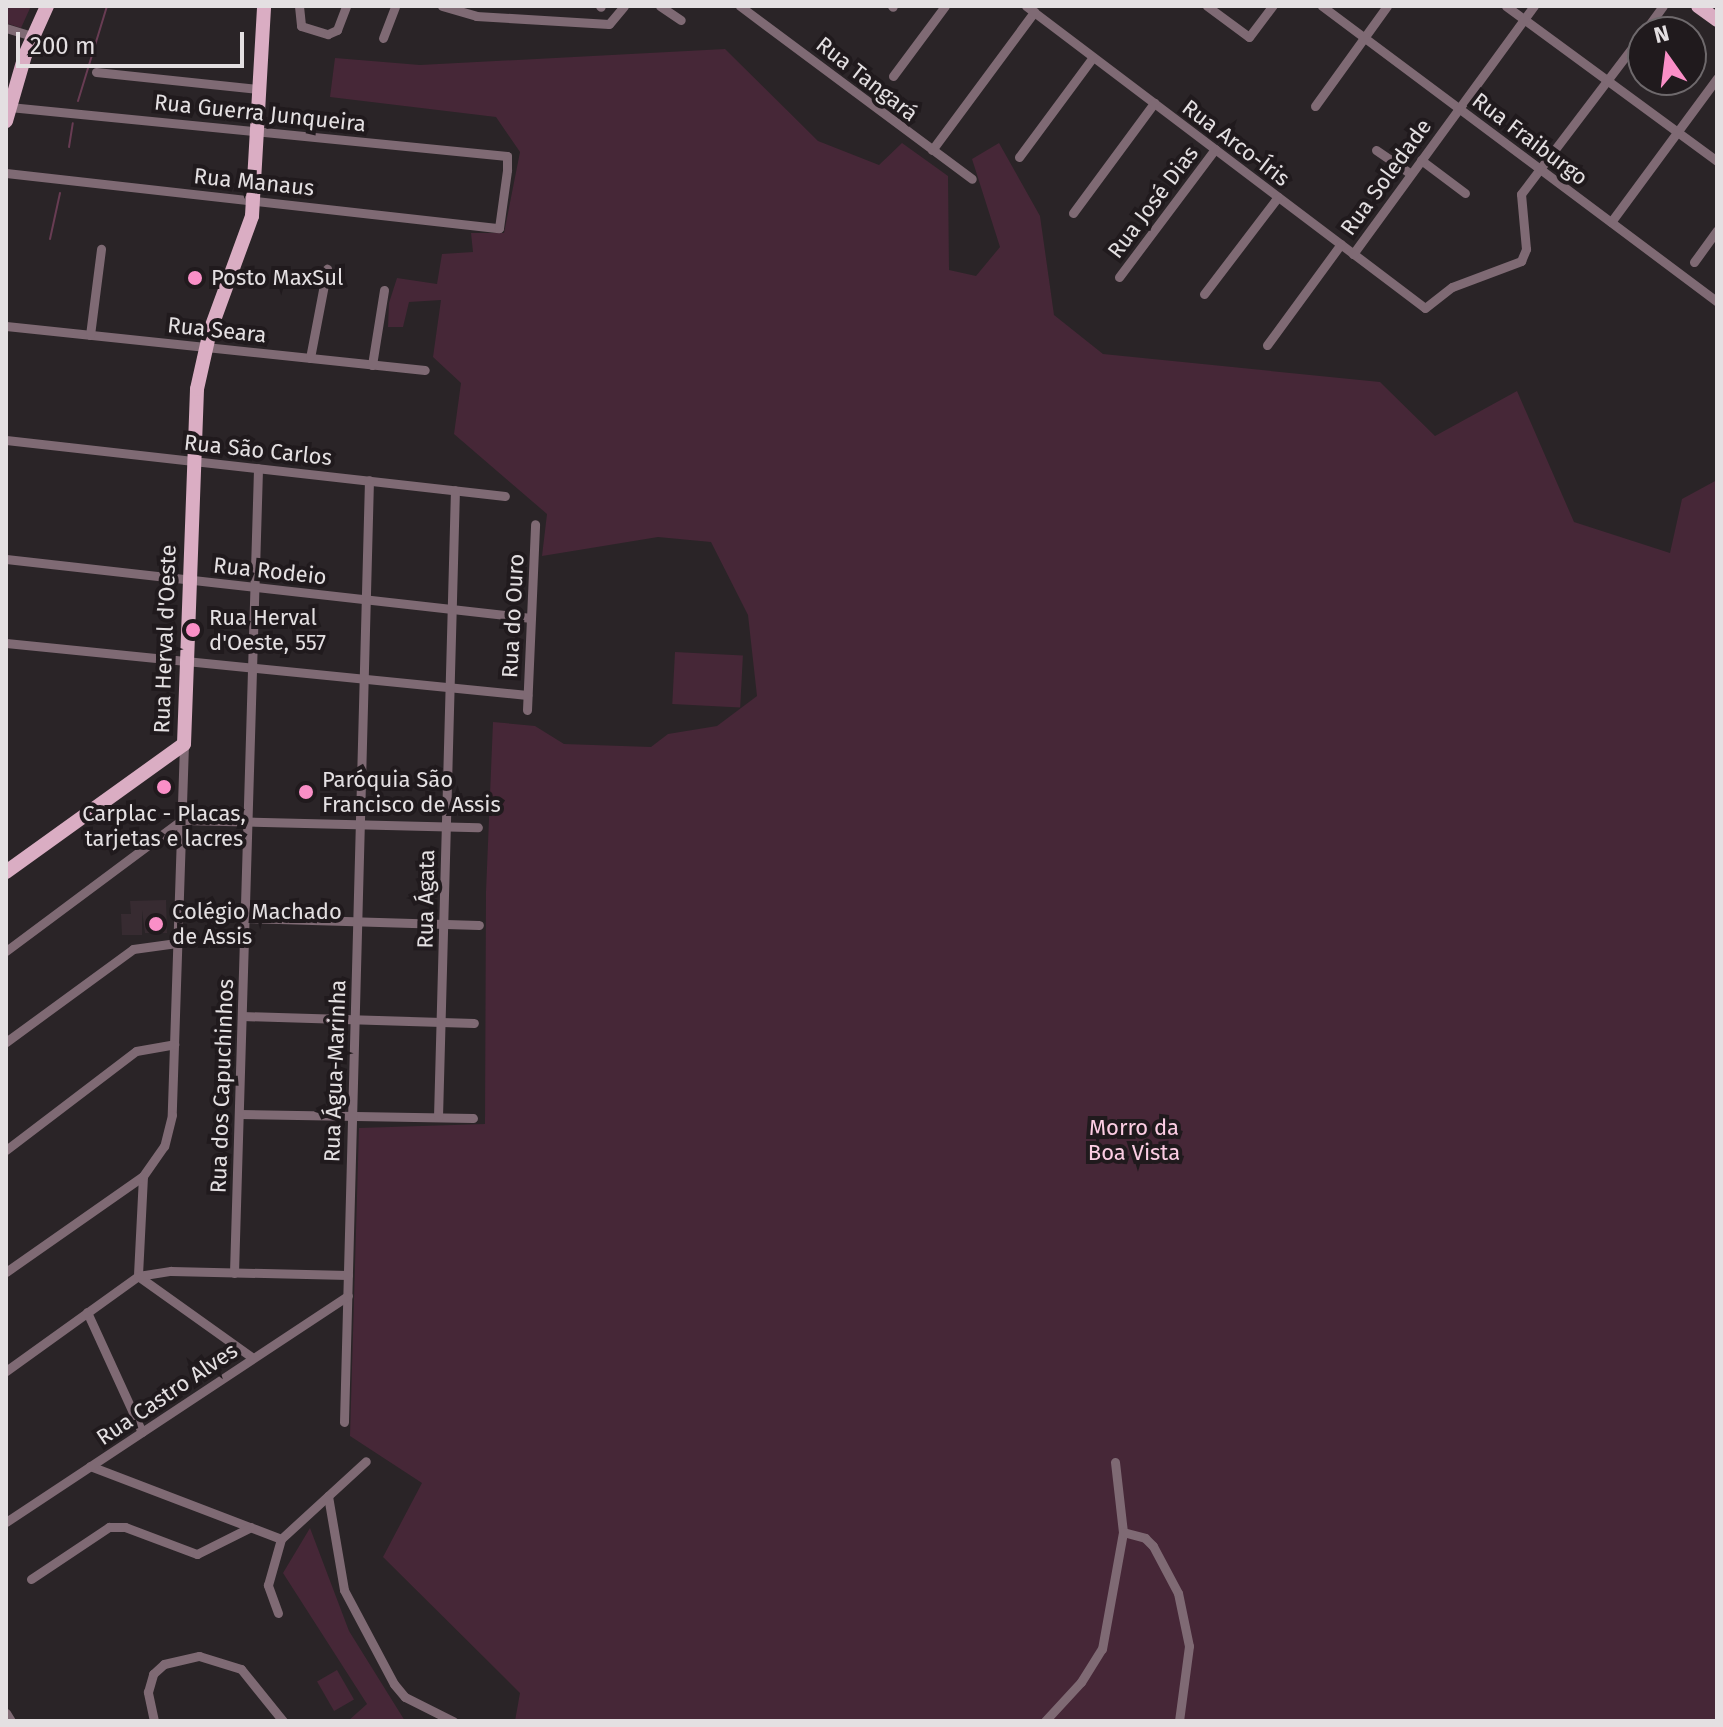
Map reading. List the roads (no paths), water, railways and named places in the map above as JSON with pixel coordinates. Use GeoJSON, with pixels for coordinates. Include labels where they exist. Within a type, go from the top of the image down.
{"type":"FeatureCollection","features":[{"type":"Feature","properties":{"kind":"main road"},"geometry":{"type":"LineString","coordinates":[[8,114],[33,36],[47,6]]}},
{"type":"Feature","properties":{"kind":"main road","name":"Rua Herval d'Oeste"},"geometry":{"type":"LineString","coordinates":[[184,744],[193,461],[205,347],[245,239],[254,200],[264,6]]}},
{"type":"Feature","properties":{"kind":"main road"},"geometry":{"type":"LineString","coordinates":[[1698,6],[1717,20]]}},
{"type":"Feature","properties":{"kind":"main road"},"geometry":{"type":"LineString","coordinates":[[6,872],[184,744]]}},
{"type":"Feature","properties":{"kind":"street"},"geometry":{"type":"LineString","coordinates":[[299,6],[301,26],[328,34],[337,30],[346,6]]}},
{"type":"Feature","properties":{"kind":"street"},"geometry":{"type":"LineString","coordinates":[[383,38],[395,6]]}},
{"type":"Feature","properties":{"kind":"street"},"geometry":{"type":"LineString","coordinates":[[442,6],[609,24],[624,6]]}},
{"type":"Feature","properties":{"kind":"street"},"geometry":{"type":"LineString","coordinates":[[660,6],[681,20]]}},
{"type":"Feature","properties":{"kind":"street","name":"Rua Tangará"},"geometry":{"type":"LineString","coordinates":[[740,6],[972,179]]}},
{"type":"Feature","properties":{"kind":"street"},"geometry":{"type":"LineString","coordinates":[[893,76],[945,6]]}},
{"type":"Feature","properties":{"kind":"street"},"geometry":{"type":"LineString","coordinates":[[1207,6],[1249,37],[1272,6]]}},
{"type":"Feature","properties":{"kind":"street","name":"Rua Fraiburgo"},"geometry":{"type":"LineString","coordinates":[[1322,6],[1717,301]]}},
{"type":"Feature","properties":{"kind":"street"},"geometry":{"type":"LineString","coordinates":[[1315,106],[1387,6]]}},
{"type":"Feature","properties":{"kind":"street"},"geometry":{"type":"LineString","coordinates":[[1506,6],[1717,161]]}},
{"type":"Feature","properties":{"kind":"street","name":"Rua Soledade"},"geometry":{"type":"LineString","coordinates":[[1353,254],[1534,6]]}},
{"type":"Feature","properties":{"kind":"street"},"geometry":{"type":"LineString","coordinates":[[932,150],[1030,9]]}},
{"type":"Feature","properties":{"kind":"street","name":"Rua Arco-Íris"},"geometry":{"type":"LineString","coordinates":[[1030,9],[1425,308],[1452,287],[1521,261],[1526,249],[1518,204],[1540,168]]}},
{"type":"Feature","properties":{"kind":"street"},"geometry":{"type":"LineString","coordinates":[[6,28],[33,36]]}},
{"type":"Feature","properties":{"kind":"street"},"geometry":{"type":"LineString","coordinates":[[1540,168],[1627,53]]}},
{"type":"Feature","properties":{"kind":"street"},"geometry":{"type":"LineString","coordinates":[[1019,157],[1093,57]]}},
{"type":"Feature","properties":{"kind":"street"},"geometry":{"type":"LineString","coordinates":[[96,72],[258,89]]}},
{"type":"Feature","properties":{"kind":"street"},"geometry":{"type":"LineString","coordinates":[[1611,222],[1717,78]]}},
{"type":"Feature","properties":{"kind":"street"},"geometry":{"type":"LineString","coordinates":[[1073,213],[1154,103]]}},
{"type":"Feature","properties":{"kind":"street","name":"Rua Guerra Junqueira"},"geometry":{"type":"LineString","coordinates":[[8,114],[256,131],[507,156],[499,228]]}},
{"type":"Feature","properties":{"kind":"street","name":"Rua José Dias"},"geometry":{"type":"LineString","coordinates":[[1119,277],[1215,149]]}},
{"type":"Feature","properties":{"kind":"street"},"geometry":{"type":"LineString","coordinates":[[1376,150],[1411,174]]}},
{"type":"Feature","properties":{"kind":"street"},"geometry":{"type":"LineString","coordinates":[[1421,160],[1465,193]]}},
{"type":"Feature","properties":{"kind":"street","name":"Rua Manaus"},"geometry":{"type":"LineString","coordinates":[[6,173],[499,228]]}},
{"type":"Feature","properties":{"kind":"street"},"geometry":{"type":"LineString","coordinates":[[1204,294],[1278,197]]}},
{"type":"Feature","properties":{"kind":"street"},"geometry":{"type":"LineString","coordinates":[[1694,262],[1717,230]]}},
{"type":"Feature","properties":{"kind":"street"},"geometry":{"type":"LineString","coordinates":[[1267,345],[1341,244]]}},
{"type":"Feature","properties":{"kind":"street"},"geometry":{"type":"LineString","coordinates":[[90,335],[101,249]]}},
{"type":"Feature","properties":{"kind":"street"},"geometry":{"type":"LineString","coordinates":[[310,358],[327,269]]}},
{"type":"Feature","properties":{"kind":"street"},"geometry":{"type":"LineString","coordinates":[[372,365],[384,290]]}},
{"type":"Feature","properties":{"kind":"street","name":"Rua Seara"},"geometry":{"type":"LineString","coordinates":[[6,326],[425,370]]}},
{"type":"Feature","properties":{"kind":"street","name":"Rua São Carlos"},"geometry":{"type":"LineString","coordinates":[[6,440],[505,496]]}},
{"type":"Feature","properties":{"kind":"street","name":"Rua dos Capuchinhos"},"geometry":{"type":"LineString","coordinates":[[234,1273],[258,468]]}},
{"type":"Feature","properties":{"kind":"street","name":"Rua Água-Marinha"},"geometry":{"type":"LineString","coordinates":[[344,1422],[369,480]]}},
{"type":"Feature","properties":{"kind":"street","name":"Rua Ágata"},"geometry":{"type":"LineString","coordinates":[[438,1117],[455,490]]}},
{"type":"Feature","properties":{"kind":"street","name":"Rua do Ouro"},"geometry":{"type":"LineString","coordinates":[[527,710],[535,524]]}},
{"type":"Feature","properties":{"kind":"street","name":"Rua Rodeio"},"geometry":{"type":"LineString","coordinates":[[6,559],[531,618]]}},
{"type":"Feature","properties":{"kind":"street"},"geometry":{"type":"LineString","coordinates":[[6,643],[527,695]]}},
{"type":"Feature","properties":{"kind":"street","name":"Rua Herval d'Oeste"},"geometry":{"type":"LineString","coordinates":[[138,1276],[143,1176],[169,1132],[184,744]]}},
{"type":"Feature","properties":{"kind":"street"},"geometry":{"type":"LineString","coordinates":[[6,951],[182,820],[478,827]]}},
{"type":"Feature","properties":{"kind":"street"},"geometry":{"type":"LineString","coordinates":[[245,918],[479,925]]}},
{"type":"Feature","properties":{"kind":"street"},"geometry":{"type":"LineString","coordinates":[[6,1042],[133,949],[177,943]]}},
{"type":"Feature","properties":{"kind":"street"},"geometry":{"type":"LineString","coordinates":[[242,1016],[474,1023]]}},
{"type":"Feature","properties":{"kind":"street"},"geometry":{"type":"LineString","coordinates":[[6,1150],[136,1051],[174,1044]]}},
{"type":"Feature","properties":{"kind":"street"},"geometry":{"type":"LineString","coordinates":[[239,1114],[473,1118]]}},
{"type":"Feature","properties":{"kind":"street"},"geometry":{"type":"LineString","coordinates":[[6,1272],[143,1176]]}},
{"type":"Feature","properties":{"kind":"street"},"geometry":{"type":"LineString","coordinates":[[6,1371],[138,1276],[234,1273],[348,1275]]}},
{"type":"Feature","properties":{"kind":"street"},"geometry":{"type":"LineString","coordinates":[[138,1276],[253,1358]]}},
{"type":"Feature","properties":{"kind":"street","name":"Rua Castro Alves"},"geometry":{"type":"LineString","coordinates":[[6,1522],[348,1296]]}},
{"type":"Feature","properties":{"kind":"street"},"geometry":{"type":"LineString","coordinates":[[87,1312],[142,1432]]}},
{"type":"Feature","properties":{"kind":"street"},"geometry":{"type":"LineString","coordinates":[[278,1613],[268,1585],[281,1539],[366,1461]]}},
{"type":"Feature","properties":{"kind":"street"},"geometry":{"type":"LineString","coordinates":[[1045,1721],[1072,1694],[1102,1649],[1123,1532],[1115,1462]]}},
{"type":"Feature","properties":{"kind":"street"},"geometry":{"type":"LineString","coordinates":[[90,1466],[281,1539]]}},
{"type":"Feature","properties":{"kind":"street"},"geometry":{"type":"LineString","coordinates":[[328,1496],[344,1590],[394,1684],[405,1697],[453,1721]]}},
{"type":"Feature","properties":{"kind":"street"},"geometry":{"type":"LineString","coordinates":[[31,1579],[109,1527],[125,1527],[197,1554],[251,1527]]}},
{"type":"Feature","properties":{"kind":"street"},"geometry":{"type":"LineString","coordinates":[[1123,1532],[1145,1538],[1153,1546],[1178,1593],[1189,1646],[1179,1721]]}},
{"type":"Feature","properties":{"kind":"street"},"geometry":{"type":"LineString","coordinates":[[154,1721],[148,1692],[153,1674],[164,1664],[199,1656],[241,1669],[283,1721]]}},
{"type":"Feature","properties":{"kind":"street"},"geometry":{"type":"LineString","coordinates":[[6,1713],[11,1721]]}},
{"type":"Feature","properties":{"kind":"waterway"},"geometry":{"type":"LineString","coordinates":[[78,101],[107,6]]}},
{"type":"Feature","properties":{"kind":"waterway"},"geometry":{"type":"LineString","coordinates":[[69,147],[73,123]]}},
{"type":"Feature","properties":{"kind":"waterway"},"geometry":{"type":"LineString","coordinates":[[50,239],[60,193]]}},
{"type":"Feature","properties":{"kind":"place","name":"Posto MaxSul"},"geometry":{"type":"Point","coordinates":[195,278]}},
{"type":"Feature","properties":{"kind":"place","name":"Rua Herval d'Oeste, 557"},"geometry":{"type":"Point","coordinates":[193,630]}},
{"type":"Feature","properties":{"kind":"place","name":"Carplac - Placas, tarjetas e lacres"},"geometry":{"type":"Point","coordinates":[164,787]}},
{"type":"Feature","properties":{"kind":"place","name":"Paróquia São Francisco de Assis"},"geometry":{"type":"Point","coordinates":[306,792]}},
{"type":"Feature","properties":{"kind":"place","name":"Colégio Machado de Assis"},"geometry":{"type":"Point","coordinates":[156,924]}},
{"type":"Feature","properties":{"kind":"park label","name":"Morro da Boa Vista"},"geometry":{"type":"Point","coordinates":[1134,1140]}}]}
